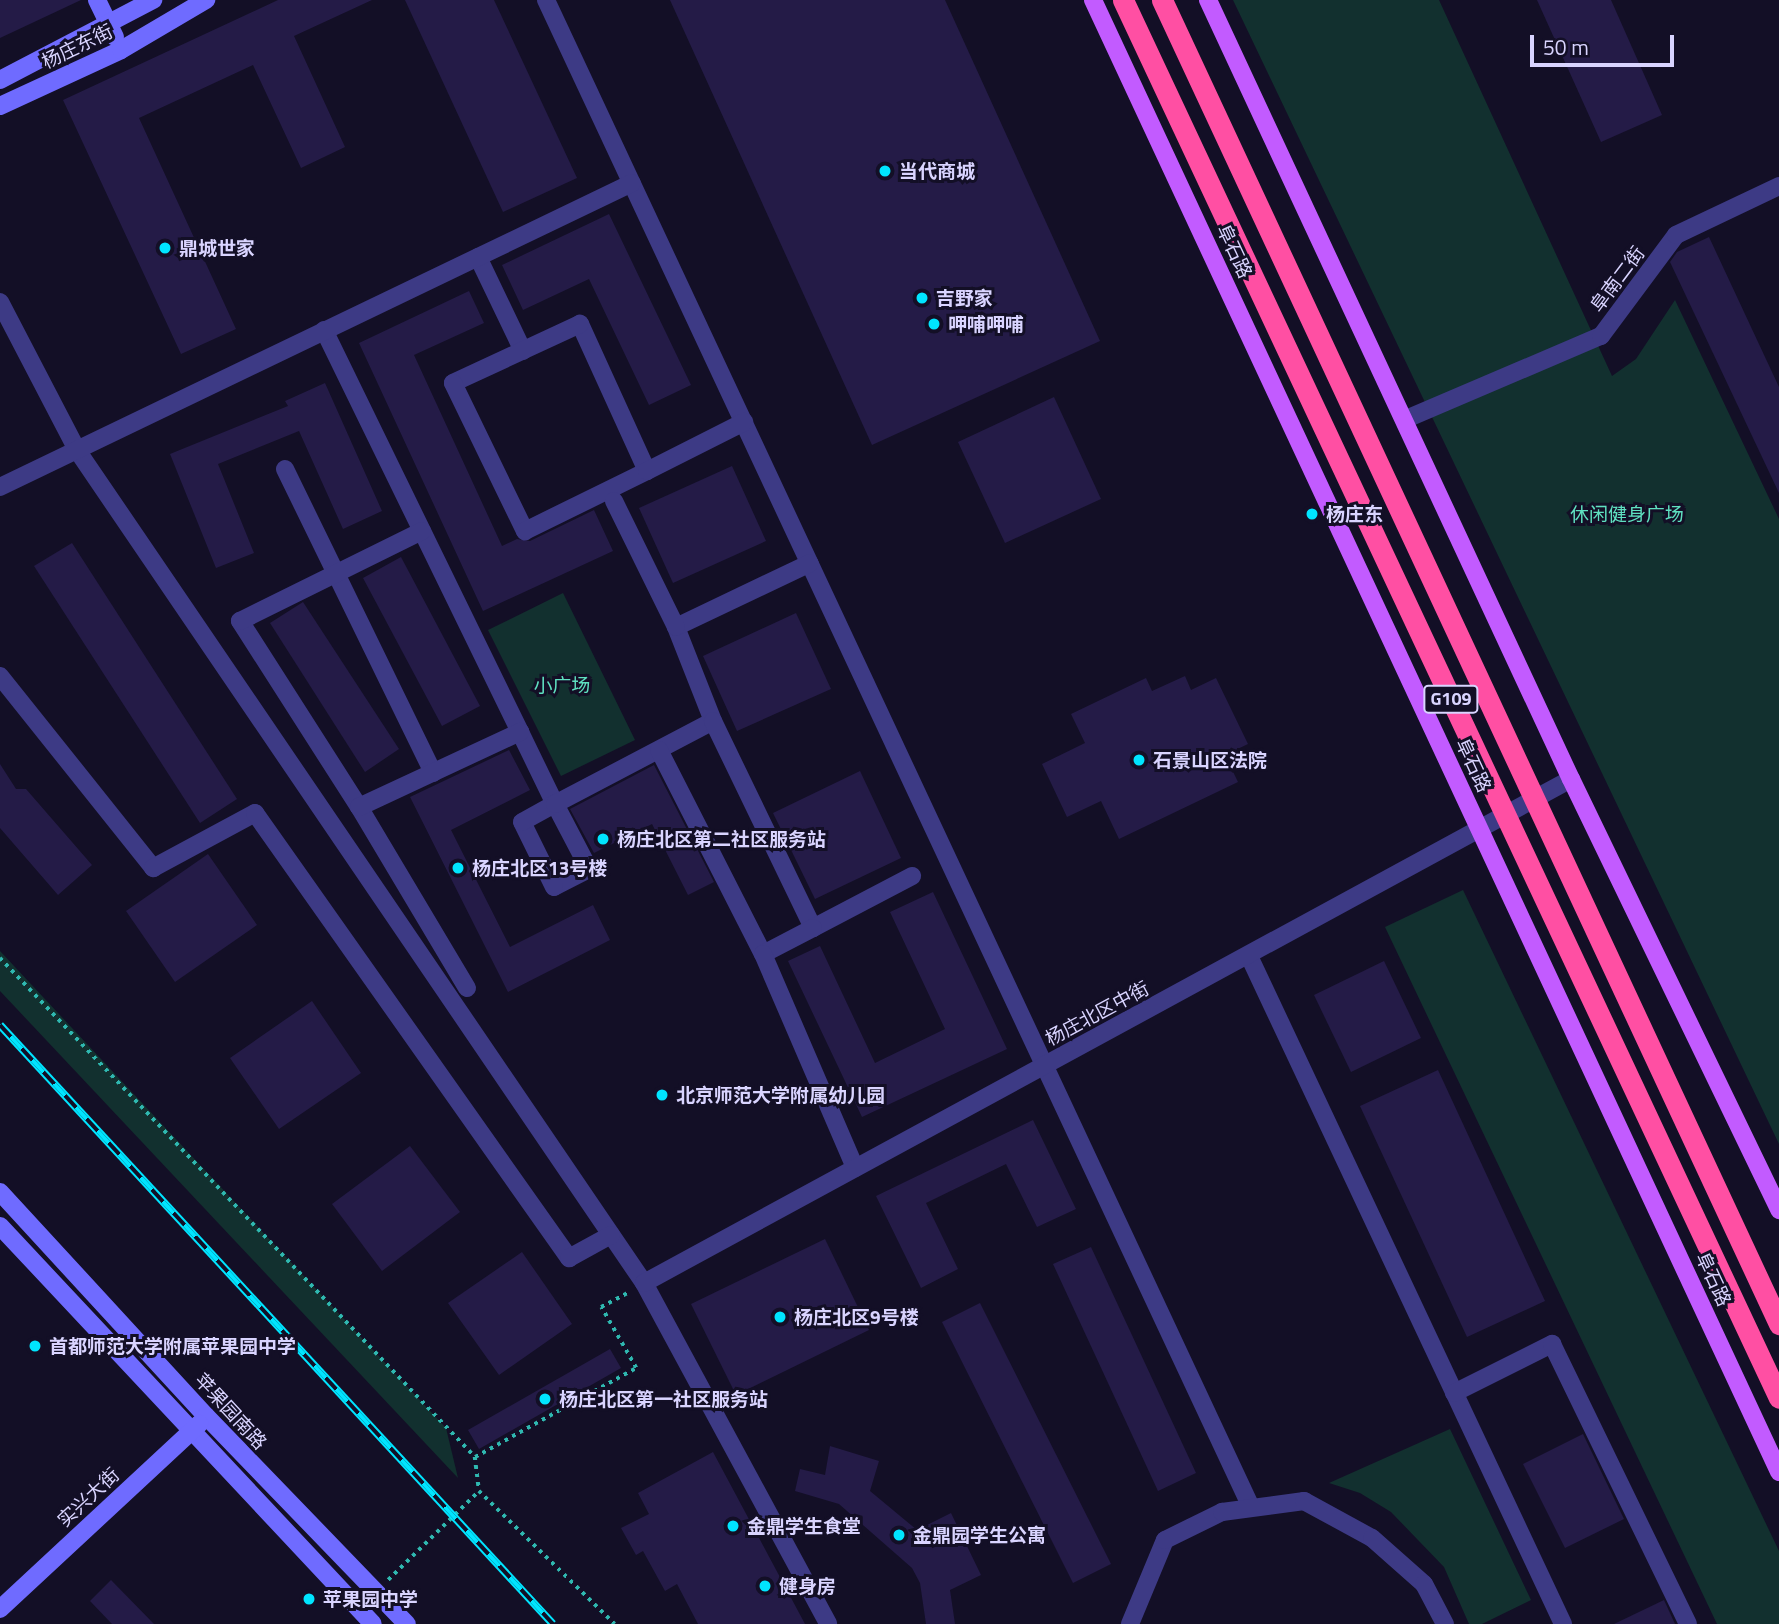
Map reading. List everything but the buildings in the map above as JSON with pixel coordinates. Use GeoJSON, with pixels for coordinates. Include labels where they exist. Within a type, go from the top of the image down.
{"type":"FeatureCollection","features":[{"type":"Feature","properties":{"kind":"highway","name":"阜石路"},"geometry":{"type":"LineString","coordinates":[[1123,0],[1779,1398]]}},
{"type":"Feature","properties":{"kind":"highway","name":"阜石路"},"geometry":{"type":"LineString","coordinates":[[1162,0],[1779,1324]]}},
{"type":"Feature","properties":{"kind":"main road"},"geometry":{"type":"LineString","coordinates":[[97,0],[121,50]]}},
{"type":"Feature","properties":{"kind":"main road","name":"杨庄东街"},"geometry":{"type":"LineString","coordinates":[[0,80],[110,26],[153,0]]}},
{"type":"Feature","properties":{"kind":"main road","name":"杨庄东街"},"geometry":{"type":"LineString","coordinates":[[0,106],[121,50],[206,0]]}},
{"type":"Feature","properties":{"kind":"main road","name":"阜石路"},"geometry":{"type":"LineString","coordinates":[[1093,0],[1779,1472]]}},
{"type":"Feature","properties":{"kind":"main road"},"geometry":{"type":"LineString","coordinates":[[1208,0],[1406,419],[1571,779],[1779,1210]]}},
{"type":"Feature","properties":{"kind":"main road","name":"苹果园南路"},"geometry":{"type":"LineString","coordinates":[[0,1192],[206,1416],[407,1624]]}},
{"type":"Feature","properties":{"kind":"main road"},"geometry":{"type":"LineString","coordinates":[[0,1226],[373,1624]]}},
{"type":"Feature","properties":{"kind":"main road","name":"实兴大街"},"geometry":{"type":"LineString","coordinates":[[0,1609],[206,1416]]}},
{"type":"Feature","properties":{"kind":"street"},"geometry":{"type":"LineString","coordinates":[[546,0],[1251,1507]]}},
{"type":"Feature","properties":{"kind":"street"},"geometry":{"type":"LineString","coordinates":[[0,487],[632,183]]}},
{"type":"Feature","properties":{"kind":"street","name":"阜南二街"},"geometry":{"type":"LineString","coordinates":[[1406,419],[1601,336],[1676,235],[1779,186]]}},
{"type":"Feature","properties":{"kind":"street"},"geometry":{"type":"LineString","coordinates":[[478,257],[523,351]]}},
{"type":"Feature","properties":{"kind":"street"},"geometry":{"type":"LineString","coordinates":[[0,302],[77,450],[644,1283],[828,1624]]}},
{"type":"Feature","properties":{"kind":"street"},"geometry":{"type":"LineString","coordinates":[[648,471],[580,324],[453,383],[525,531],[648,471],[744,422]]}},
{"type":"Feature","properties":{"kind":"street"},"geometry":{"type":"LineString","coordinates":[[324,330],[555,804],[589,869],[555,887],[522,822],[555,804],[713,721]]}},
{"type":"Feature","properties":{"kind":"street"},"geometry":{"type":"LineString","coordinates":[[285,469],[334,575],[433,772]]}},
{"type":"Feature","properties":{"kind":"street"},"geometry":{"type":"LineString","coordinates":[[614,501],[676,627],[713,721],[813,928]]}},
{"type":"Feature","properties":{"kind":"street"},"geometry":{"type":"LineString","coordinates":[[422,531],[240,621],[359,807],[467,988]]}},
{"type":"Feature","properties":{"kind":"street"},"geometry":{"type":"LineString","coordinates":[[676,627],[810,563]]}},
{"type":"Feature","properties":{"kind":"street"},"geometry":{"type":"LineString","coordinates":[[0,676],[153,868],[255,813],[569,1258],[611,1235]]}},
{"type":"Feature","properties":{"kind":"street"},"geometry":{"type":"LineString","coordinates":[[359,807],[520,732]]}},
{"type":"Feature","properties":{"kind":"street"},"geometry":{"type":"LineString","coordinates":[[659,750],[763,954],[855,1168]]}},
{"type":"Feature","properties":{"kind":"street","name":"杨庄北区中街"},"geometry":{"type":"LineString","coordinates":[[644,1283],[1480,831],[1571,779]]}},
{"type":"Feature","properties":{"kind":"street"},"geometry":{"type":"LineString","coordinates":[[763,954],[912,876]]}},
{"type":"Feature","properties":{"kind":"street"},"geometry":{"type":"LineString","coordinates":[[1249,956],[1563,1624]]}},
{"type":"Feature","properties":{"kind":"street"},"geometry":{"type":"LineString","coordinates":[[1454,1393],[1552,1344],[1688,1624]]}},
{"type":"Feature","properties":{"kind":"street"},"geometry":{"type":"LineString","coordinates":[[1130,1624],[1165,1540],[1222,1512],[1304,1501],[1372,1538],[1424,1584],[1445,1624]]}},
{"type":"Feature","properties":{"kind":"path"},"geometry":{"type":"LineString","coordinates":[[0,958],[475,1457],[479,1491],[615,1624]]}},
{"type":"Feature","properties":{"kind":"path"},"geometry":{"type":"LineString","coordinates":[[475,1457],[636,1368],[601,1307],[644,1283]]}},
{"type":"Feature","properties":{"kind":"path"},"geometry":{"type":"LineString","coordinates":[[375,1592],[479,1491]]}},
{"type":"Feature","properties":{"kind":"green space","name":"休闲健身广场"},"geometry":{"type":"Polygon","coordinates":[[[1233,0],[1439,0],[1612,376],[1636,359],[1675,300],[1779,519],[1779,1144],[1233,0]]]}},
{"type":"Feature","properties":{"kind":"green space","name":"小广场"},"geometry":{"type":"Polygon","coordinates":[[[563,593],[635,740],[561,776],[488,630],[563,593]]]}},
{"type":"Feature","properties":{"kind":"green space"},"geometry":{"type":"Polygon","coordinates":[[[1463,890],[1779,1551],[1779,1624],[1717,1624],[1385,927],[1463,890]]]}},
{"type":"Feature","properties":{"kind":"green space"},"geometry":{"type":"Polygon","coordinates":[[[0,951],[446,1428],[458,1478],[0,991],[0,951]]]}},
{"type":"Feature","properties":{"kind":"green space"},"geometry":{"type":"Polygon","coordinates":[[[1450,1429],[1531,1600],[1482,1624],[1469,1624],[1444,1567],[1391,1512],[1360,1493],[1329,1483],[1450,1429]]]}},
{"type":"Feature","properties":{"kind":"railway"},"geometry":{"type":"LineString","coordinates":[[0,1025],[553,1624]]}},
{"type":"Feature","properties":{"kind":"place","name":"当代商城"},"geometry":{"type":"Point","coordinates":[885,171]}},
{"type":"Feature","properties":{"kind":"place","name":"鼎城世家"},"geometry":{"type":"Point","coordinates":[165,248]}},
{"type":"Feature","properties":{"kind":"place","name":"吉野家"},"geometry":{"type":"Point","coordinates":[922,298]}},
{"type":"Feature","properties":{"kind":"place","name":"呷哺呷哺"},"geometry":{"type":"Point","coordinates":[934,324]}},
{"type":"Feature","properties":{"kind":"place","name":"杨庄东"},"geometry":{"type":"Point","coordinates":[1312,514]}},
{"type":"Feature","properties":{"kind":"place","name":"石景山区法院"},"geometry":{"type":"Point","coordinates":[1139,760]}},
{"type":"Feature","properties":{"kind":"place","name":"杨庄北区第二社区服务站"},"geometry":{"type":"Point","coordinates":[603,839]}},
{"type":"Feature","properties":{"kind":"place","name":"杨庄北区13号楼"},"geometry":{"type":"Point","coordinates":[458,868]}},
{"type":"Feature","properties":{"kind":"place","name":"北京师范大学附属幼儿园"},"geometry":{"type":"Point","coordinates":[662,1095]}},
{"type":"Feature","properties":{"kind":"place","name":"杨庄北区9号楼"},"geometry":{"type":"Point","coordinates":[780,1317]}},
{"type":"Feature","properties":{"kind":"place","name":"首都师范大学附属苹果园中学"},"geometry":{"type":"Point","coordinates":[35,1346]}},
{"type":"Feature","properties":{"kind":"place","name":"杨庄北区第一社区服务站"},"geometry":{"type":"Point","coordinates":[545,1399]}},
{"type":"Feature","properties":{"kind":"place","name":"金鼎学生食堂"},"geometry":{"type":"Point","coordinates":[733,1526]}},
{"type":"Feature","properties":{"kind":"place","name":"金鼎园学生公寓"},"geometry":{"type":"Point","coordinates":[899,1535]}},
{"type":"Feature","properties":{"kind":"place","name":"健身房"},"geometry":{"type":"Point","coordinates":[765,1586]}},
{"type":"Feature","properties":{"kind":"place","name":"苹果园中学"},"geometry":{"type":"Point","coordinates":[309,1599]}}]}
